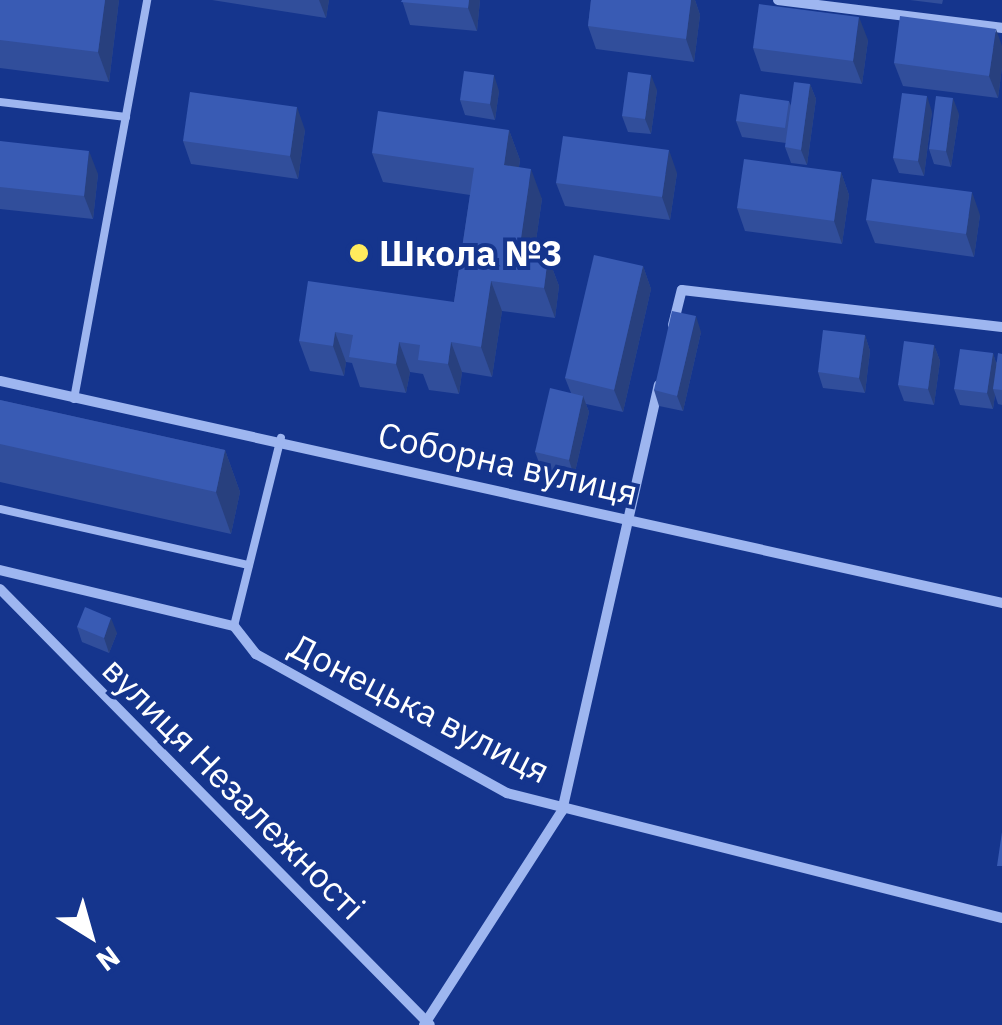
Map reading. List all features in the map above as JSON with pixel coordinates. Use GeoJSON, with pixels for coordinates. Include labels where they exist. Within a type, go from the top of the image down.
{"type":"FeatureCollection","features":[{"type":"Feature","properties":{"kind":"street"},"geometry":{"type":"LineString","coordinates":[[778,0],[1002,28]]}},
{"type":"Feature","properties":{"kind":"street"},"geometry":{"type":"LineString","coordinates":[[668,347],[682,290],[1002,327]]}},
{"type":"Feature","properties":{"kind":"street"},"geometry":{"type":"LineString","coordinates":[[427,1024],[562,811],[663,366]]}},
{"type":"Feature","properties":{"kind":"street","name":"Соборна вулиця"},"geometry":{"type":"LineString","coordinates":[[0,382],[280,438],[626,520],[1002,602]]}},
{"type":"Feature","properties":{"kind":"street"},"geometry":{"type":"LineString","coordinates":[[0,570],[234,626]]}},
{"type":"Feature","properties":{"kind":"street","name":"вулиця Незалежності"},"geometry":{"type":"LineString","coordinates":[[0,588],[427,1024]]}},
{"type":"Feature","properties":{"kind":"street","name":"Донецька вулиця"},"geometry":{"type":"LineString","coordinates":[[234,626],[256,654],[507,793],[562,811],[1002,918]]}},
{"type":"Feature","properties":{"kind":"lane"},"geometry":{"type":"LineString","coordinates":[[74,398],[147,0]]}},
{"type":"Feature","properties":{"kind":"lane"},"geometry":{"type":"LineString","coordinates":[[0,102],[126,117]]}},
{"type":"Feature","properties":{"kind":"lane"},"geometry":{"type":"LineString","coordinates":[[234,626],[280,438]]}},
{"type":"Feature","properties":{"kind":"lane"},"geometry":{"type":"LineString","coordinates":[[0,509],[249,565]]}},
{"type":"Feature","properties":{"kind":"building"},"geometry":{"type":"Polygon","coordinates":[[[0,0],[105,0],[98,52],[0,40],[0,0]]]}},
{"type":"Feature","properties":{"kind":"building"},"geometry":{"type":"Polygon","coordinates":[[[402,0],[469,0],[468,8],[402,0]]]}},
{"type":"Feature","properties":{"kind":"building"},"geometry":{"type":"Polygon","coordinates":[[[591,0],[691,0],[686,39],[588,26],[591,0]]]}},
{"type":"Feature","properties":{"kind":"building"},"geometry":{"type":"Polygon","coordinates":[[[759,4],[859,17],[853,61],[753,48],[759,4]]]}},
{"type":"Feature","properties":{"kind":"building"},"geometry":{"type":"Polygon","coordinates":[[[900,16],[996,29],[989,76],[894,63],[900,16]]]}},
{"type":"Feature","properties":{"kind":"building"},"geometry":{"type":"Polygon","coordinates":[[[464,71],[494,75],[490,104],[460,100],[464,71]]]}},
{"type":"Feature","properties":{"kind":"building"},"geometry":{"type":"Polygon","coordinates":[[[628,72],[651,75],[645,119],[622,116],[628,72]]]}},
{"type":"Feature","properties":{"kind":"building"},"geometry":{"type":"Polygon","coordinates":[[[794,82],[810,84],[801,150],[785,147],[794,82]]]}},
{"type":"Feature","properties":{"kind":"building"},"geometry":{"type":"Polygon","coordinates":[[[190,92],[297,107],[290,156],[183,141],[190,92]]]}},
{"type":"Feature","properties":{"kind":"building"},"geometry":{"type":"Polygon","coordinates":[[[902,93],[927,96],[918,161],[893,158],[902,93]]]}},
{"type":"Feature","properties":{"kind":"building"},"geometry":{"type":"Polygon","coordinates":[[[740,94],[789,101],[785,128],[736,121],[740,94]]]}},
{"type":"Feature","properties":{"kind":"building"},"geometry":{"type":"Polygon","coordinates":[[[936,96],[953,98],[946,151],[929,149],[936,96]]]}},
{"type":"Feature","properties":{"kind":"building"},"geometry":{"type":"Polygon","coordinates":[[[378,111],[509,130],[504,165],[531,169],[519,252],[548,257],[544,288],[491,281],[481,347],[451,342],[448,364],[418,360],[420,345],[399,342],[396,364],[349,357],[353,335],[335,332],[333,346],[299,341],[308,281],[454,302],[474,168],[372,153],[378,111]]]}},
{"type":"Feature","properties":{"kind":"building"},"geometry":{"type":"Polygon","coordinates":[[[563,136],[669,150],[662,197],[556,183],[563,136]]]}},
{"type":"Feature","properties":{"kind":"building"},"geometry":{"type":"Polygon","coordinates":[[[0,141],[89,151],[84,196],[0,187],[0,141]]]}},
{"type":"Feature","properties":{"kind":"building"},"geometry":{"type":"Polygon","coordinates":[[[744,159],[841,172],[834,221],[737,208],[744,159]]]}},
{"type":"Feature","properties":{"kind":"building"},"geometry":{"type":"Polygon","coordinates":[[[872,179],[972,192],[966,234],[866,220],[872,179]]]}},
{"type":"Feature","properties":{"kind":"building"},"geometry":{"type":"Polygon","coordinates":[[[594,255],[643,266],[614,390],[565,378],[594,255]]]}},
{"type":"Feature","properties":{"kind":"building"},"geometry":{"type":"Polygon","coordinates":[[[672,311],[696,316],[677,396],[654,390],[672,311]]]}},
{"type":"Feature","properties":{"kind":"building"},"geometry":{"type":"Polygon","coordinates":[[[823,330],[865,335],[859,378],[818,372],[823,330]]]}},
{"type":"Feature","properties":{"kind":"building"},"geometry":{"type":"Polygon","coordinates":[[[904,341],[934,345],[928,389],[898,385],[904,341]]]}},
{"type":"Feature","properties":{"kind":"building"},"geometry":{"type":"Polygon","coordinates":[[[960,349],[993,353],[987,393],[954,389],[960,349]]]}},
{"type":"Feature","properties":{"kind":"building"},"geometry":{"type":"Polygon","coordinates":[[[998,353],[1002,354],[1002,390],[993,389],[998,353]]]}},
{"type":"Feature","properties":{"kind":"building"},"geometry":{"type":"Polygon","coordinates":[[[550,388],[583,396],[569,460],[535,452],[550,388]]]}},
{"type":"Feature","properties":{"kind":"building"},"geometry":{"type":"Polygon","coordinates":[[[0,400],[225,450],[216,492],[0,444],[0,400]]]}},
{"type":"Feature","properties":{"kind":"building"},"geometry":{"type":"Polygon","coordinates":[[[85,607],[111,618],[104,638],[77,627],[85,607]]]}},
{"type":"Feature","properties":{"kind":"building"},"geometry":{"type":"Polygon","coordinates":[[[1002,832],[1002,866],[997,866],[1002,832]]]}},
{"type":"Feature","properties":{"kind":"place","name":"Школа №3"},"geometry":{"type":"Point","coordinates":[359,253]}}]}
